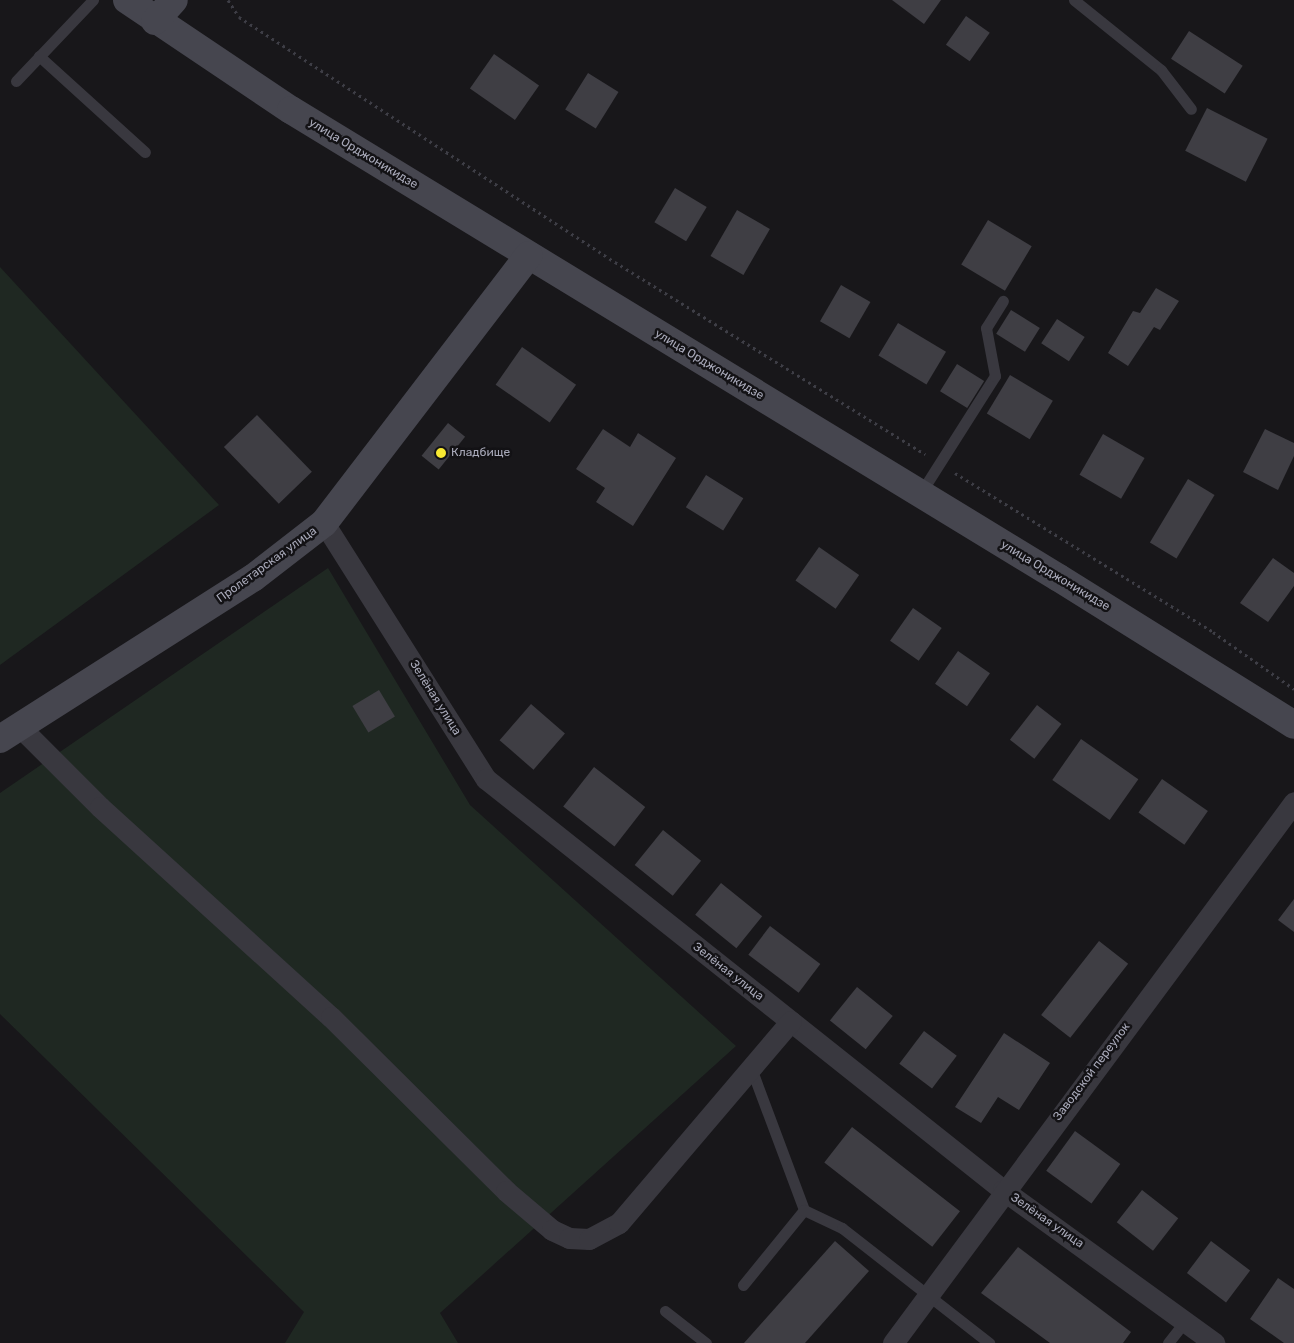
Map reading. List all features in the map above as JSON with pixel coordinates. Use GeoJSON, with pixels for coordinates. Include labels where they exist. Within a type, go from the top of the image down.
{"type":"FeatureCollection","features":[{"type":"Feature","properties":{"kind":"main road","name":"улица Орджоникидзе"},"geometry":{"type":"LineString","coordinates":[[127,0],[155,21],[291,110],[1294,725]]}},
{"type":"Feature","properties":{"kind":"main road"},"geometry":{"type":"LineString","coordinates":[[155,21],[174,0]]}},
{"type":"Feature","properties":{"kind":"main road","name":"Пролетарская улица"},"geometry":{"type":"LineString","coordinates":[[10,733],[253,578],[324,523],[529,255]]}},
{"type":"Feature","properties":{"kind":"street","name":"Зелёная улица"},"geometry":{"type":"LineString","coordinates":[[324,523],[486,779],[1003,1190],[1186,1320],[1214,1343]]}},
{"type":"Feature","properties":{"kind":"street"},"geometry":{"type":"LineString","coordinates":[[10,733],[100,807],[332,1017],[506,1191],[552,1230],[569,1238],[589,1239],[619,1223],[790,1021]]}},
{"type":"Feature","properties":{"kind":"street","name":"Заводской переулок"},"geometry":{"type":"LineString","coordinates":[[892,1343],[1003,1190],[1294,802]]}},
{"type":"Feature","properties":{"kind":"lane"},"geometry":{"type":"LineString","coordinates":[[16,81],[93,0]]}},
{"type":"Feature","properties":{"kind":"lane"},"geometry":{"type":"LineString","coordinates":[[1074,0],[1161,70],[1191,109]]}},
{"type":"Feature","properties":{"kind":"lane"},"geometry":{"type":"LineString","coordinates":[[39,56],[145,152]]}},
{"type":"Feature","properties":{"kind":"lane"},"geometry":{"type":"LineString","coordinates":[[920,494],[995,376],[986,328],[1003,302]]}},
{"type":"Feature","properties":{"kind":"lane"},"geometry":{"type":"LineString","coordinates":[[751,1068],[804,1210],[842,1228],[927,1297],[989,1343]]}},
{"type":"Feature","properties":{"kind":"lane"},"geometry":{"type":"LineString","coordinates":[[743,1285],[804,1210]]}},
{"type":"Feature","properties":{"kind":"lane"},"geometry":{"type":"LineString","coordinates":[[665,1311],[706,1343]]}},
{"type":"Feature","properties":{"kind":"lane"},"geometry":{"type":"LineString","coordinates":[[1168,1343],[1186,1320]]}},
{"type":"Feature","properties":{"kind":"path"},"geometry":{"type":"LineString","coordinates":[[228,0],[239,17],[490,180],[1213,632],[1294,689]]}},
{"type":"Feature","properties":{"kind":"shaded area"},"geometry":{"type":"Polygon","coordinates":[[[0,267],[219,505],[0,665],[0,267]]]}},
{"type":"Feature","properties":{"kind":"shaded area"},"geometry":{"type":"Polygon","coordinates":[[[328,568],[470,805],[736,1046],[440,1313],[458,1343],[285,1343],[304,1312],[0,1014],[0,793],[328,568]]]}},
{"type":"Feature","properties":{"kind":"building"},"geometry":{"type":"Polygon","coordinates":[[[892,0],[941,0],[924,24],[892,0]]]}},
{"type":"Feature","properties":{"kind":"building"},"geometry":{"type":"Polygon","coordinates":[[[966,16],[990,33],[970,61],[946,45],[966,16]]]}},
{"type":"Feature","properties":{"kind":"building"},"geometry":{"type":"Polygon","coordinates":[[[1189,31],[1243,66],[1225,94],[1171,59],[1189,31]]]}},
{"type":"Feature","properties":{"kind":"building"},"geometry":{"type":"Polygon","coordinates":[[[494,54],[539,86],[515,120],[470,88],[494,54]]]}},
{"type":"Feature","properties":{"kind":"building"},"geometry":{"type":"Polygon","coordinates":[[[588,73],[619,92],[596,129],[565,109],[588,73]]]}},
{"type":"Feature","properties":{"kind":"building"},"geometry":{"type":"Polygon","coordinates":[[[1207,108],[1268,139],[1246,182],[1185,151],[1207,108]]]}},
{"type":"Feature","properties":{"kind":"building"},"geometry":{"type":"Polygon","coordinates":[[[675,188],[707,207],[686,241],[654,222],[675,188]]]}},
{"type":"Feature","properties":{"kind":"building"},"geometry":{"type":"Polygon","coordinates":[[[737,210],[770,229],[743,275],[710,256],[737,210]]]}},
{"type":"Feature","properties":{"kind":"building"},"geometry":{"type":"Polygon","coordinates":[[[988,220],[1032,246],[1005,291],[961,265],[988,220]]]}},
{"type":"Feature","properties":{"kind":"building"},"geometry":{"type":"Polygon","coordinates":[[[841,285],[870,302],[849,338],[820,321],[841,285]]]}},
{"type":"Feature","properties":{"kind":"building"},"geometry":{"type":"Polygon","coordinates":[[[1156,288],[1179,301],[1160,330],[1154,327],[1128,366],[1108,353],[1133,311],[1140,313],[1156,288]]]}},
{"type":"Feature","properties":{"kind":"building"},"geometry":{"type":"Polygon","coordinates":[[[1011,310],[1040,328],[1025,352],[996,334],[1011,310]]]}},
{"type":"Feature","properties":{"kind":"building"},"geometry":{"type":"Polygon","coordinates":[[[1057,319],[1085,337],[1069,361],[1041,343],[1057,319]]]}},
{"type":"Feature","properties":{"kind":"building"},"geometry":{"type":"Polygon","coordinates":[[[898,323],[946,352],[926,384],[878,356],[898,323]]]}},
{"type":"Feature","properties":{"kind":"building"},"geometry":{"type":"Polygon","coordinates":[[[522,347],[576,385],[550,423],[496,385],[522,347]]]}},
{"type":"Feature","properties":{"kind":"building"},"geometry":{"type":"Polygon","coordinates":[[[957,364],[984,381],[967,408],[940,391],[957,364]]]}},
{"type":"Feature","properties":{"kind":"building"},"geometry":{"type":"Polygon","coordinates":[[[1010,375],[1053,401],[1030,439],[987,414],[1010,375]]]}},
{"type":"Feature","properties":{"kind":"building"},"geometry":{"type":"Polygon","coordinates":[[[257,415],[312,472],[279,504],[224,447],[257,415]]]}},
{"type":"Feature","properties":{"kind":"building"},"geometry":{"type":"Polygon","coordinates":[[[448,423],[465,437],[439,469],[422,456],[448,423]]]}},
{"type":"Feature","properties":{"kind":"building"},"geometry":{"type":"Polygon","coordinates":[[[603,429],[630,447],[638,433],[676,458],[633,526],[596,502],[605,488],[576,469],[603,429]]]}},
{"type":"Feature","properties":{"kind":"building"},"geometry":{"type":"Polygon","coordinates":[[[1265,429],[1294,443],[1294,456],[1278,490],[1243,472],[1265,429]]]}},
{"type":"Feature","properties":{"kind":"building"},"geometry":{"type":"Polygon","coordinates":[[[1103,434],[1145,458],[1121,499],[1080,475],[1103,434]]]}},
{"type":"Feature","properties":{"kind":"building"},"geometry":{"type":"Polygon","coordinates":[[[706,475],[743,498],[723,531],[686,507],[706,475]]]}},
{"type":"Feature","properties":{"kind":"building"},"geometry":{"type":"Polygon","coordinates":[[[1188,479],[1215,495],[1176,558],[1150,542],[1188,479]]]}},
{"type":"Feature","properties":{"kind":"building"},"geometry":{"type":"Polygon","coordinates":[[[819,547],[859,575],[836,609],[795,581],[819,547]]]}},
{"type":"Feature","properties":{"kind":"building"},"geometry":{"type":"Polygon","coordinates":[[[1273,558],[1294,573],[1294,586],[1268,622],[1240,603],[1273,558]]]}},
{"type":"Feature","properties":{"kind":"building"},"geometry":{"type":"Polygon","coordinates":[[[913,608],[942,628],[919,661],[890,641],[913,608]]]}},
{"type":"Feature","properties":{"kind":"building"},"geometry":{"type":"Polygon","coordinates":[[[958,651],[990,673],[967,706],[935,684],[958,651]]]}},
{"type":"Feature","properties":{"kind":"building"},"geometry":{"type":"Polygon","coordinates":[[[379,690],[395,717],[368,733],[352,706],[379,690]]]}},
{"type":"Feature","properties":{"kind":"building"},"geometry":{"type":"Polygon","coordinates":[[[531,704],[565,734],[533,770],[500,740],[531,704]]]}},
{"type":"Feature","properties":{"kind":"building"},"geometry":{"type":"Polygon","coordinates":[[[1037,705],[1061,724],[1034,759],[1010,740],[1037,705]]]}},
{"type":"Feature","properties":{"kind":"building"},"geometry":{"type":"Polygon","coordinates":[[[1081,739],[1138,779],[1110,820],[1052,780],[1081,739]]]}},
{"type":"Feature","properties":{"kind":"building"},"geometry":{"type":"Polygon","coordinates":[[[594,767],[645,807],[614,846],[563,806],[594,767]]]}},
{"type":"Feature","properties":{"kind":"building"},"geometry":{"type":"Polygon","coordinates":[[[1162,779],[1208,811],[1184,845],[1138,813],[1162,779]]]}},
{"type":"Feature","properties":{"kind":"building"},"geometry":{"type":"Polygon","coordinates":[[[663,830],[701,861],[673,896],[635,865],[663,830]]]}},
{"type":"Feature","properties":{"kind":"building"},"geometry":{"type":"Polygon","coordinates":[[[721,883],[762,916],[736,948],[695,915],[721,883]]]}},
{"type":"Feature","properties":{"kind":"building"},"geometry":{"type":"Polygon","coordinates":[[[1294,899],[1294,932],[1278,920],[1294,899]]]}},
{"type":"Feature","properties":{"kind":"building"},"geometry":{"type":"Polygon","coordinates":[[[770,926],[820,964],[799,993],[748,955],[770,926]]]}},
{"type":"Feature","properties":{"kind":"building"},"geometry":{"type":"Polygon","coordinates":[[[1099,941],[1128,964],[1070,1038],[1041,1015],[1099,941]]]}},
{"type":"Feature","properties":{"kind":"building"},"geometry":{"type":"Polygon","coordinates":[[[857,987],[893,1016],[866,1049],[830,1020],[857,987]]]}},
{"type":"Feature","properties":{"kind":"building"},"geometry":{"type":"Polygon","coordinates":[[[924,1031],[957,1056],[932,1088],[899,1064],[924,1031]]]}},
{"type":"Feature","properties":{"kind":"building"},"geometry":{"type":"Polygon","coordinates":[[[1004,1033],[1050,1063],[1019,1110],[998,1097],[981,1123],[955,1107],[1004,1033]]]}},
{"type":"Feature","properties":{"kind":"building"},"geometry":{"type":"Polygon","coordinates":[[[852,1127],[960,1211],[932,1247],[824,1162],[852,1127]]]}},
{"type":"Feature","properties":{"kind":"building"},"geometry":{"type":"Polygon","coordinates":[[[1075,1131],[1120,1164],[1092,1204],[1046,1171],[1075,1131]]]}},
{"type":"Feature","properties":{"kind":"building"},"geometry":{"type":"Polygon","coordinates":[[[1142,1190],[1178,1218],[1153,1251],[1117,1222],[1142,1190]]]}},
{"type":"Feature","properties":{"kind":"building"},"geometry":{"type":"Polygon","coordinates":[[[835,1241],[869,1271],[805,1343],[744,1343],[835,1241]]]}},
{"type":"Feature","properties":{"kind":"building"},"geometry":{"type":"Polygon","coordinates":[[[1211,1241],[1250,1270],[1226,1302],[1187,1273],[1211,1241]]]}},
{"type":"Feature","properties":{"kind":"building"},"geometry":{"type":"Polygon","coordinates":[[[1018,1247],[1131,1332],[1123,1343],[1050,1343],[981,1293],[1018,1247]]]}},
{"type":"Feature","properties":{"kind":"building"},"geometry":{"type":"Polygon","coordinates":[[[1278,1278],[1294,1289],[1294,1343],[1284,1343],[1250,1319],[1278,1278]]]}},
{"type":"Feature","properties":{"kind":"place","name":"Кладбище"},"geometry":{"type":"Point","coordinates":[441,453]}}]}
